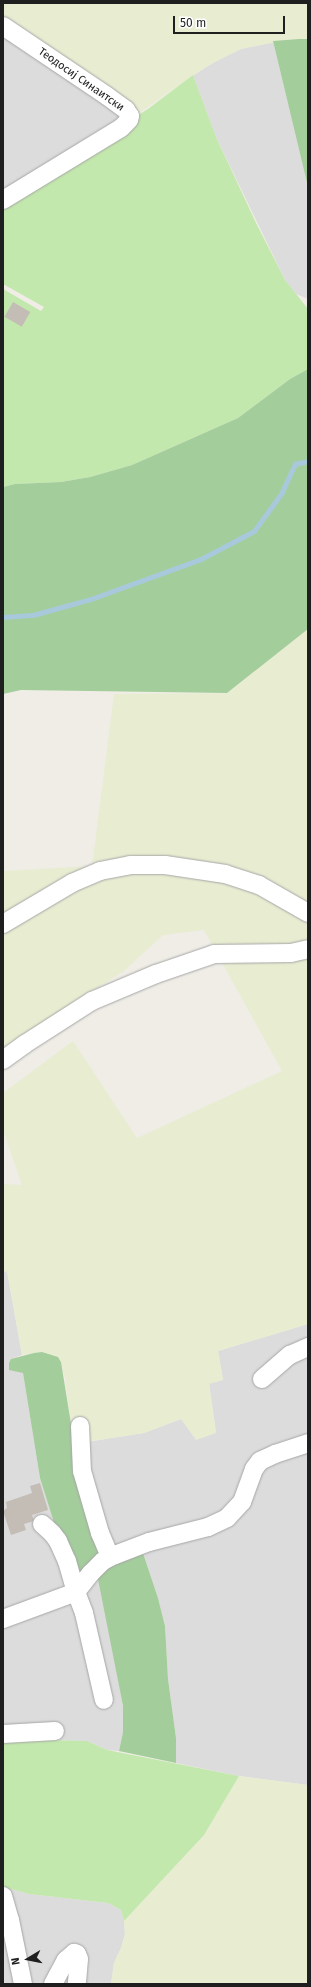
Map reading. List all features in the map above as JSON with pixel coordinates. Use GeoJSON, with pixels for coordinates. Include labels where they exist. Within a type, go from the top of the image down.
{"type":"FeatureCollection","features":[{"type":"Feature","properties":{"kind":"street","name":"Теодосиј Синаитски"},"geometry":{"type":"LineString","coordinates":[[3,26],[107,96],[126,110],[130,116],[129,120],[121,128],[3,200]]}},
{"type":"Feature","properties":{"kind":"street"},"geometry":{"type":"LineString","coordinates":[[3,924],[72,883],[100,872],[130,865],[165,865],[224,874],[260,885],[308,913]]}},
{"type":"Feature","properties":{"kind":"street"},"geometry":{"type":"LineString","coordinates":[[3,1060],[92,1001],[156,974],[214,954],[291,953],[308,949]]}},
{"type":"Feature","properties":{"kind":"street"},"geometry":{"type":"LineString","coordinates":[[262,1379],[290,1355],[308,1347]]}},
{"type":"Feature","properties":{"kind":"street"},"geometry":{"type":"LineString","coordinates":[[80,1426],[82,1471],[100,1533],[110,1557]]}},
{"type":"Feature","properties":{"kind":"street"},"geometry":{"type":"LineString","coordinates":[[3,1619],[76,1592],[91,1573],[110,1557],[129,1548],[222,1522],[242,1502],[254,1469],[260,1461],[308,1442]]}},
{"type":"Feature","properties":{"kind":"street"},"geometry":{"type":"LineString","coordinates":[[42,1524],[58,1541],[67,1561],[76,1592],[84,1612],[104,1700]]}},
{"type":"Feature","properties":{"kind":"street"},"geometry":{"type":"LineString","coordinates":[[3,1734],[54,1731]]}},
{"type":"Feature","properties":{"kind":"street"},"geometry":{"type":"LineString","coordinates":[[3,1896],[10,1920],[23,1984]]}},
{"type":"Feature","properties":{"kind":"street"},"geometry":{"type":"LineString","coordinates":[[53,1984],[60,1968],[69,1956],[74,1953],[78,1954],[79,1960],[77,1984]]}},
{"type":"Feature","properties":{"kind":"shaded area"},"geometry":{"type":"Polygon","coordinates":[[[3,26],[130,116],[3,200],[3,26]]]}},
{"type":"Feature","properties":{"kind":"shaded area"},"geometry":{"type":"Polygon","coordinates":[[[273,41],[308,187],[308,299],[296,294],[285,280],[216,137],[193,75],[223,57],[241,49],[273,41]]]}},
{"type":"Feature","properties":{"kind":"shaded area"},"geometry":{"type":"Polygon","coordinates":[[[7,1271],[22,1355],[11,1359],[23,1373],[40,1478],[56,1529],[85,1442],[144,1433],[181,1419],[216,1433],[209,1383],[223,1380],[218,1351],[308,1324],[308,1785],[239,1776],[176,1763],[176,1738],[168,1679],[165,1626],[158,1598],[143,1553],[108,1627],[123,1706],[123,1732],[119,1751],[107,1750],[87,1741],[3,1739],[3,1272],[7,1271]]]}},
{"type":"Feature","properties":{"kind":"shaded area"},"geometry":{"type":"Polygon","coordinates":[[[3,1882],[4,1887],[29,1894],[108,1903],[121,1910],[125,1934],[121,1948],[114,1963],[111,1984],[3,1984],[3,1882]]]}},
{"type":"Feature","properties":{"kind":"green space"},"geometry":{"type":"Polygon","coordinates":[[[3,3],[308,3],[308,45],[307,39],[286,40],[241,49],[209,65],[129,120],[3,26],[3,3]]]}},
{"type":"Feature","properties":{"kind":"green space"},"geometry":{"type":"Polygon","coordinates":[[[308,39],[308,187],[273,41],[308,39]]]}},
{"type":"Feature","properties":{"kind":"green space"},"geometry":{"type":"Polygon","coordinates":[[[193,75],[216,137],[256,223],[285,280],[308,309],[308,369],[290,379],[238,418],[132,465],[90,477],[61,482],[15,484],[3,487],[3,289],[41,311],[44,307],[3,284],[3,200],[148,109],[193,75]]]}},
{"type":"Feature","properties":{"kind":"green space"},"geometry":{"type":"Polygon","coordinates":[[[308,369],[308,629],[227,693],[21,690],[3,694],[3,487],[15,484],[61,482],[90,477],[132,465],[238,418],[290,379],[308,369]]]}},
{"type":"Feature","properties":{"kind":"green space"},"geometry":{"type":"Polygon","coordinates":[[[308,629],[308,1324],[218,1351],[223,1380],[209,1384],[216,1433],[196,1440],[181,1419],[144,1433],[74,1444],[65,1379],[60,1359],[42,1352],[22,1355],[7,1271],[3,1272],[3,1184],[22,1185],[3,1130],[3,1093],[73,1041],[137,1138],[282,1071],[204,930],[163,935],[124,971],[3,1048],[3,871],[92,866],[114,694],[227,693],[308,629]]]}},
{"type":"Feature","properties":{"kind":"green space"},"geometry":{"type":"Polygon","coordinates":[[[42,1352],[58,1357],[61,1362],[72,1430],[102,1549],[78,1583],[56,1529],[40,1478],[23,1373],[9,1370],[9,1363],[11,1359],[42,1352]]]}},
{"type":"Feature","properties":{"kind":"green space"},"geometry":{"type":"Polygon","coordinates":[[[143,1553],[158,1598],[165,1626],[168,1679],[176,1738],[176,1763],[119,1751],[123,1732],[123,1706],[97,1574],[106,1566],[143,1553]]]}},
{"type":"Feature","properties":{"kind":"green space"},"geometry":{"type":"Polygon","coordinates":[[[3,1739],[87,1741],[107,1750],[239,1776],[204,1835],[124,1921],[121,1910],[108,1903],[29,1894],[4,1887],[3,1739]]]}},
{"type":"Feature","properties":{"kind":"green space"},"geometry":{"type":"Polygon","coordinates":[[[239,1776],[308,1785],[308,1984],[111,1984],[114,1963],[125,1935],[124,1921],[204,1835],[239,1776]]]}},
{"type":"Feature","properties":{"kind":"building"},"geometry":{"type":"Polygon","coordinates":[[[13,302],[30,312],[22,327],[4,317],[13,302]]]}},
{"type":"Feature","properties":{"kind":"building"},"geometry":{"type":"Polygon","coordinates":[[[40,1483],[48,1510],[32,1515],[34,1521],[24,1524],[26,1530],[11,1535],[3,1511],[7,1508],[6,1502],[32,1493],[30,1486],[40,1483]]]}},
{"type":"Feature","properties":{"kind":"waterway"},"geometry":{"type":"LineString","coordinates":[[3,617],[33,615],[91,599],[201,559],[254,531],[281,494],[295,464],[308,461]]}}]}
